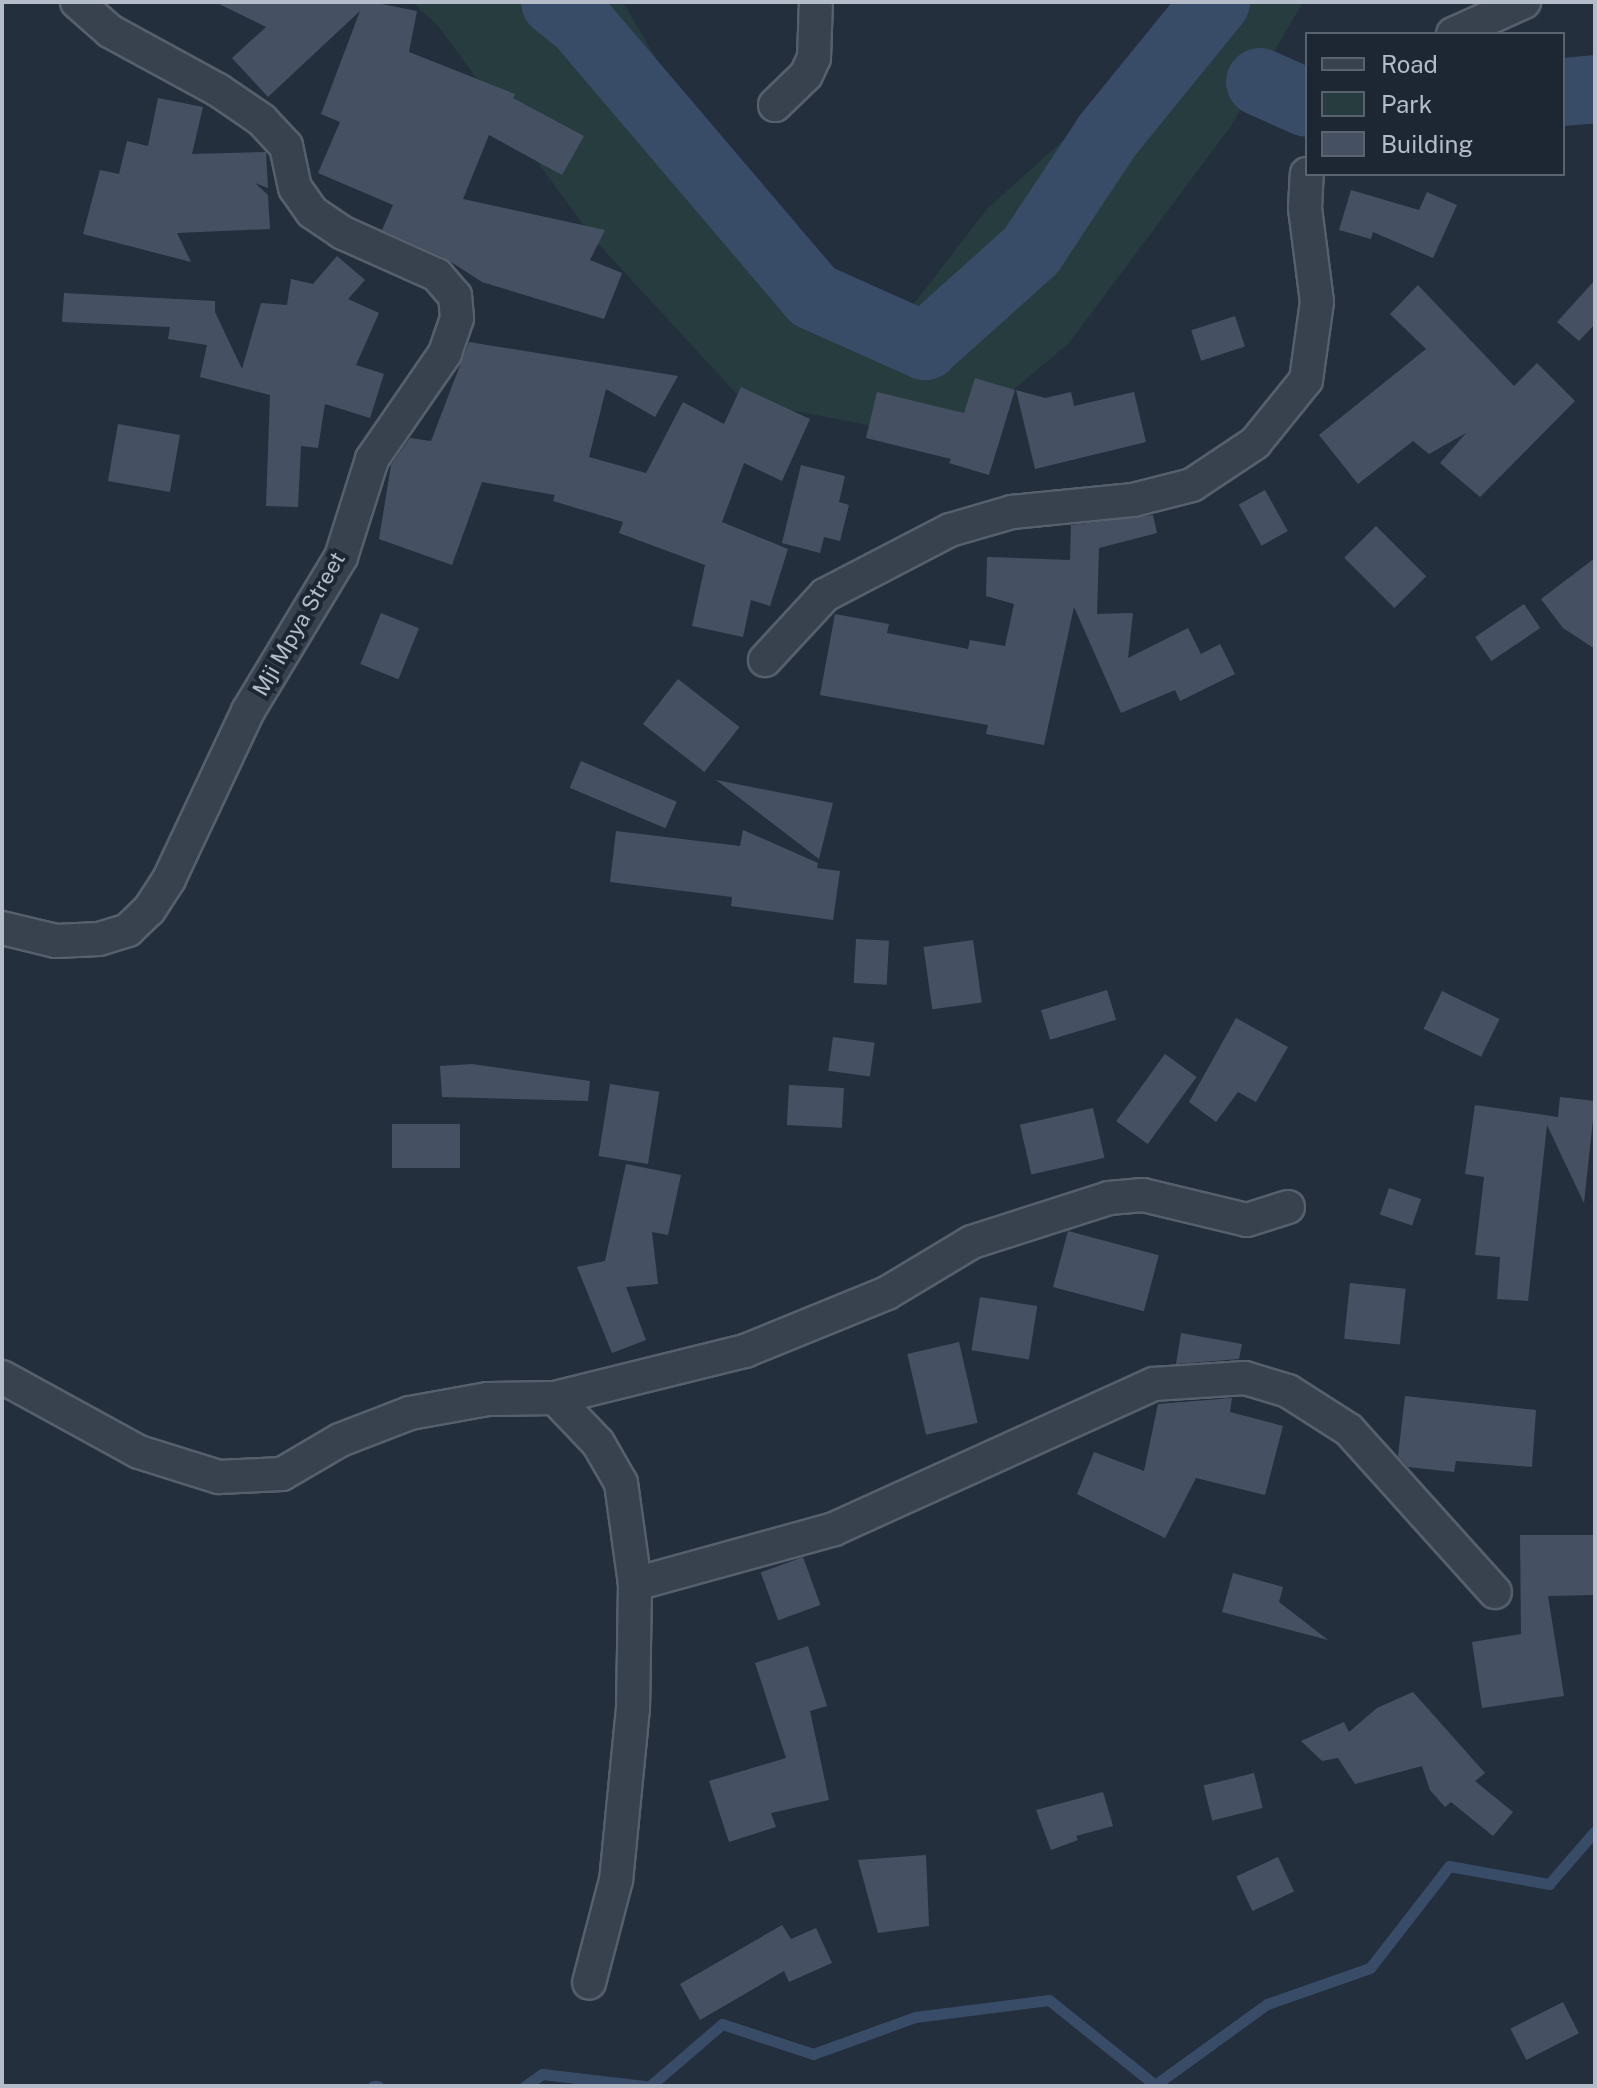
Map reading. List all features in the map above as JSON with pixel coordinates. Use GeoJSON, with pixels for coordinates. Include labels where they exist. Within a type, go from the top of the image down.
{"type":"FeatureCollection","features":[{"type":"Feature","properties":{"kind":"street","name":"Mji Mpya Street"},"geometry":{"type":"LineString","coordinates":[[2,928],[56,941],[99,939],[128,930],[149,910],[169,879],[248,711],[341,557],[372,459],[445,353],[457,318],[455,296],[437,275],[343,233],[312,212],[295,188],[286,146],[262,120],[218,90],[110,31],[77,2]]}},
{"type":"Feature","properties":{"kind":"street"},"geometry":{"type":"LineString","coordinates":[[775,105],[806,75],[814,58],[816,2]]}},
{"type":"Feature","properties":{"kind":"street"},"geometry":{"type":"LineString","coordinates":[[1457,32],[1524,2]]}},
{"type":"Feature","properties":{"kind":"street"},"geometry":{"type":"LineString","coordinates":[[765,660],[825,595],[950,530],[1012,512],[1133,500],[1192,485],[1255,443],[1306,380],[1317,302],[1305,208],[1307,176]]}},
{"type":"Feature","properties":{"kind":"street"},"geometry":{"type":"LineString","coordinates":[[2,1377],[139,1452],[219,1477],[282,1474],[340,1440],[410,1413],[488,1399],[555,1398],[745,1351],[887,1293],[972,1242],[1109,1198],[1143,1195],[1247,1220],[1288,1207]]}},
{"type":"Feature","properties":{"kind":"street"},"geometry":{"type":"LineString","coordinates":[[635,1584],[834,1529],[1154,1384],[1245,1378],[1288,1391],[1349,1430],[1495,1592]]}},
{"type":"Feature","properties":{"kind":"street"},"geometry":{"type":"LineString","coordinates":[[555,1398],[598,1443],[621,1483],[635,1584],[633,1708],[617,1867],[589,1983]]}},
{"type":"Feature","properties":{"kind":"green space"},"geometry":{"type":"Polygon","coordinates":[[[412,2],[623,2],[727,180],[787,265],[883,344],[987,209],[1108,100],[1172,2],[1303,2],[1231,126],[1069,343],[952,441],[743,401],[593,238],[439,27],[412,2]]]}},
{"type":"Feature","properties":{"kind":"building"},"geometry":{"type":"Polygon","coordinates":[[[215,2],[372,2],[417,11],[409,52],[515,94],[513,98],[584,136],[562,175],[489,135],[463,199],[605,230],[590,260],[622,273],[604,319],[482,282],[445,258],[382,230],[393,205],[318,173],[340,122],[321,114],[360,11],[268,97],[232,58],[266,27],[215,2]]]}},
{"type":"Feature","properties":{"kind":"building"},"geometry":{"type":"Polygon","coordinates":[[[158,98],[203,107],[192,154],[266,152],[268,188],[255,183],[268,195],[270,229],[177,233],[191,262],[83,234],[100,170],[119,174],[127,141],[148,146],[158,98]]]}},
{"type":"Feature","properties":{"kind":"building"},"geometry":{"type":"Polygon","coordinates":[[[1351,190],[1419,210],[1427,192],[1457,205],[1433,258],[1373,232],[1371,239],[1339,230],[1351,190]]]}},
{"type":"Feature","properties":{"kind":"building"},"geometry":{"type":"Polygon","coordinates":[[[337,256],[365,280],[348,299],[379,313],[356,365],[384,374],[370,418],[325,404],[318,448],[301,446],[298,507],[266,506],[270,395],[200,377],[207,345],[168,339],[170,327],[62,322],[64,293],[215,301],[215,312],[242,369],[261,303],[287,305],[291,279],[313,284],[337,256]]]}},
{"type":"Feature","properties":{"kind":"building"},"geometry":{"type":"Polygon","coordinates":[[[1595,280],[1595,324],[1579,341],[1557,322],[1595,280]]]}},
{"type":"Feature","properties":{"kind":"building"},"geometry":{"type":"Polygon","coordinates":[[[1418,285],[1514,386],[1537,363],[1575,401],[1480,497],[1440,463],[1466,433],[1429,454],[1413,441],[1358,484],[1319,435],[1426,349],[1390,314],[1418,285]]]}},
{"type":"Feature","properties":{"kind":"building"},"geometry":{"type":"Polygon","coordinates":[[[1235,316],[1245,346],[1201,361],[1191,330],[1235,316]]]}},
{"type":"Feature","properties":{"kind":"building"},"geometry":{"type":"Polygon","coordinates":[[[469,342],[678,376],[655,417],[606,389],[589,457],[646,473],[683,402],[724,424],[741,387],[810,419],[782,481],[744,463],[722,522],[788,549],[770,606],[751,600],[743,637],[692,626],[705,565],[619,533],[623,522],[553,501],[555,495],[482,482],[452,565],[379,539],[391,465],[410,438],[431,441],[469,342]]]}},
{"type":"Feature","properties":{"kind":"building"},"geometry":{"type":"Polygon","coordinates":[[[975,378],[1015,390],[989,475],[949,463],[951,459],[866,438],[877,392],[964,413],[975,378]]]}},
{"type":"Feature","properties":{"kind":"building"},"geometry":{"type":"Polygon","coordinates":[[[1016,390],[1045,398],[1071,392],[1074,406],[1134,392],[1146,442],[1035,469],[1016,390]]]}},
{"type":"Feature","properties":{"kind":"building"},"geometry":{"type":"Polygon","coordinates":[[[118,424],[180,435],[170,492],[108,481],[118,424]]]}},
{"type":"Feature","properties":{"kind":"building"},"geometry":{"type":"Polygon","coordinates":[[[801,465],[845,476],[839,502],[849,505],[840,541],[824,537],[820,553],[782,543],[801,465]]]}},
{"type":"Feature","properties":{"kind":"building"},"geometry":{"type":"Polygon","coordinates":[[[1265,490],[1288,531],[1262,546],[1239,505],[1265,490]]]}},
{"type":"Feature","properties":{"kind":"building"},"geometry":{"type":"Polygon","coordinates":[[[1153,515],[1157,533],[1099,548],[1097,614],[1133,613],[1128,658],[1188,628],[1201,654],[1220,644],[1235,674],[1180,701],[1175,690],[1121,713],[1074,607],[1044,745],[986,734],[988,725],[820,695],[835,614],[889,624],[887,633],[968,649],[970,640],[1005,646],[1014,604],[986,596],[987,557],[1070,560],[1071,525],[1153,515]]]}},
{"type":"Feature","properties":{"kind":"building"},"geometry":{"type":"Polygon","coordinates":[[[1376,526],[1426,576],[1394,608],[1344,558],[1376,526]]]}},
{"type":"Feature","properties":{"kind":"building"},"geometry":{"type":"Polygon","coordinates":[[[1595,558],[1595,649],[1563,628],[1541,599],[1595,558]]]}},
{"type":"Feature","properties":{"kind":"building"},"geometry":{"type":"Polygon","coordinates":[[[1524,604],[1540,628],[1491,661],[1475,637],[1524,604]]]}},
{"type":"Feature","properties":{"kind":"building"},"geometry":{"type":"Polygon","coordinates":[[[381,613],[419,628],[398,679],[360,664],[381,613]]]}},
{"type":"Feature","properties":{"kind":"building"},"geometry":{"type":"Polygon","coordinates":[[[678,679],[739,727],[704,772],[643,724],[678,679]]]}},
{"type":"Feature","properties":{"kind":"building"},"geometry":{"type":"Polygon","coordinates":[[[581,761],[677,802],[665,828],[570,788],[581,761]]]}},
{"type":"Feature","properties":{"kind":"building"},"geometry":{"type":"Polygon","coordinates":[[[716,780],[833,803],[819,859],[716,780]]]}},
{"type":"Feature","properties":{"kind":"building"},"geometry":{"type":"Polygon","coordinates":[[[743,830],[818,863],[817,868],[840,871],[833,920],[731,906],[732,897],[610,882],[616,831],[740,846],[743,830]]]}},
{"type":"Feature","properties":{"kind":"building"},"geometry":{"type":"Polygon","coordinates":[[[856,939],[889,941],[887,985],[854,983],[856,939]]]}},
{"type":"Feature","properties":{"kind":"building"},"geometry":{"type":"Polygon","coordinates":[[[973,940],[982,1002],[932,1009],[923,947],[973,940]]]}},
{"type":"Feature","properties":{"kind":"building"},"geometry":{"type":"Polygon","coordinates":[[[1107,990],[1116,1020],[1050,1040],[1041,1010],[1107,990]]]}},
{"type":"Feature","properties":{"kind":"building"},"geometry":{"type":"Polygon","coordinates":[[[1442,991],[1500,1019],[1481,1057],[1424,1029],[1442,991]]]}},
{"type":"Feature","properties":{"kind":"building"},"geometry":{"type":"Polygon","coordinates":[[[1236,1018],[1288,1047],[1256,1102],[1238,1092],[1216,1122],[1189,1102],[1236,1018]]]}},
{"type":"Feature","properties":{"kind":"building"},"geometry":{"type":"Polygon","coordinates":[[[833,1037],[875,1043],[870,1077],[828,1071],[833,1037]]]}},
{"type":"Feature","properties":{"kind":"building"},"geometry":{"type":"Polygon","coordinates":[[[1165,1054],[1197,1077],[1148,1144],[1116,1121],[1165,1054]]]}},
{"type":"Feature","properties":{"kind":"building"},"geometry":{"type":"Polygon","coordinates":[[[472,1064],[590,1081],[588,1101],[442,1097],[440,1066],[472,1064]]]}},
{"type":"Feature","properties":{"kind":"building"},"geometry":{"type":"Polygon","coordinates":[[[610,1084],[659,1092],[648,1164],[599,1156],[610,1084]]]}},
{"type":"Feature","properties":{"kind":"building"},"geometry":{"type":"Polygon","coordinates":[[[789,1085],[844,1088],[842,1128],[787,1125],[789,1085]]]}},
{"type":"Feature","properties":{"kind":"building"},"geometry":{"type":"Polygon","coordinates":[[[1560,1097],[1595,1101],[1584,1203],[1547,1125],[1528,1301],[1497,1299],[1500,1257],[1475,1255],[1484,1177],[1465,1174],[1475,1105],[1558,1117],[1560,1097]]]}},
{"type":"Feature","properties":{"kind":"building"},"geometry":{"type":"Polygon","coordinates":[[[1093,1108],[1104,1158],[1031,1175],[1020,1125],[1093,1108]]]}},
{"type":"Feature","properties":{"kind":"building"},"geometry":{"type":"Polygon","coordinates":[[[392,1124],[460,1124],[460,1168],[392,1168],[392,1124]]]}},
{"type":"Feature","properties":{"kind":"building"},"geometry":{"type":"Polygon","coordinates":[[[626,1164],[681,1175],[668,1235],[652,1232],[658,1284],[626,1287],[646,1340],[612,1353],[577,1267],[605,1261],[626,1164]]]}},
{"type":"Feature","properties":{"kind":"building"},"geometry":{"type":"Polygon","coordinates":[[[1389,1188],[1421,1199],[1412,1226],[1380,1214],[1389,1188]]]}},
{"type":"Feature","properties":{"kind":"building"},"geometry":{"type":"Polygon","coordinates":[[[1068,1231],[1159,1255],[1144,1311],[1053,1287],[1068,1231]]]}},
{"type":"Feature","properties":{"kind":"building"},"geometry":{"type":"Polygon","coordinates":[[[1350,1283],[1406,1289],[1400,1345],[1344,1339],[1350,1283]]]}},
{"type":"Feature","properties":{"kind":"building"},"geometry":{"type":"Polygon","coordinates":[[[980,1297],[1037,1306],[1029,1359],[972,1350],[980,1297]]]}},
{"type":"Feature","properties":{"kind":"building"},"geometry":{"type":"Polygon","coordinates":[[[1181,1333],[1242,1344],[1239,1359],[1176,1364],[1181,1333]]]}},
{"type":"Feature","properties":{"kind":"building"},"geometry":{"type":"Polygon","coordinates":[[[959,1342],[978,1423],[926,1435],[907,1354],[959,1342]]]}},
{"type":"Feature","properties":{"kind":"building"},"geometry":{"type":"Polygon","coordinates":[[[1405,1396],[1536,1410],[1532,1467],[1456,1461],[1454,1472],[1408,1467],[1398,1456],[1405,1396]]]}},
{"type":"Feature","properties":{"kind":"building"},"geometry":{"type":"Polygon","coordinates":[[[1232,1398],[1230,1412],[1283,1426],[1265,1495],[1196,1478],[1165,1538],[1077,1494],[1094,1452],[1144,1471],[1158,1404],[1232,1398]]]}},
{"type":"Feature","properties":{"kind":"building"},"geometry":{"type":"Polygon","coordinates":[[[1520,1535],[1595,1535],[1595,1595],[1548,1596],[1564,1696],[1482,1708],[1472,1642],[1521,1634],[1520,1535]]]}},
{"type":"Feature","properties":{"kind":"building"},"geometry":{"type":"Polygon","coordinates":[[[803,1557],[820,1605],[778,1620],[761,1572],[803,1557]]]}},
{"type":"Feature","properties":{"kind":"building"},"geometry":{"type":"Polygon","coordinates":[[[1233,1573],[1283,1587],[1279,1602],[1328,1640],[1222,1612],[1233,1573]]]}},
{"type":"Feature","properties":{"kind":"building"},"geometry":{"type":"Polygon","coordinates":[[[808,1646],[827,1706],[810,1711],[829,1800],[771,1813],[776,1827],[729,1842],[709,1781],[786,1758],[755,1663],[808,1646]]]}},
{"type":"Feature","properties":{"kind":"building"},"geometry":{"type":"Polygon","coordinates":[[[1413,1692],[1485,1773],[1475,1781],[1513,1812],[1493,1836],[1451,1802],[1445,1807],[1430,1790],[1422,1766],[1355,1784],[1338,1758],[1322,1761],[1301,1741],[1344,1722],[1349,1732],[1377,1708],[1413,1692]]]}},
{"type":"Feature","properties":{"kind":"building"},"geometry":{"type":"Polygon","coordinates":[[[1254,1773],[1263,1808],[1212,1821],[1204,1786],[1254,1773]]]}},
{"type":"Feature","properties":{"kind":"building"},"geometry":{"type":"Polygon","coordinates":[[[1103,1792],[1113,1826],[1076,1836],[1078,1840],[1051,1850],[1036,1810],[1103,1792]]]}},
{"type":"Feature","properties":{"kind":"building"},"geometry":{"type":"Polygon","coordinates":[[[926,1855],[929,1926],[878,1933],[858,1860],[926,1855]]]}},
{"type":"Feature","properties":{"kind":"building"},"geometry":{"type":"Polygon","coordinates":[[[1278,1857],[1294,1891],[1252,1911],[1236,1876],[1278,1857]]]}},
{"type":"Feature","properties":{"kind":"building"},"geometry":{"type":"Polygon","coordinates":[[[782,1925],[791,1939],[816,1928],[832,1963],[789,1982],[784,1971],[700,2020],[680,1984],[782,1925]]]}},
{"type":"Feature","properties":{"kind":"building"},"geometry":{"type":"Polygon","coordinates":[[[1563,2002],[1579,2033],[1526,2060],[1510,2029],[1563,2002]]]}},
{"type":"Feature","properties":{"kind":"waterway"},"geometry":{"type":"LineString","coordinates":[[555,2],[580,22],[813,296],[925,346],[1031,251],[1107,136],[1216,2]]}},
{"type":"Feature","properties":{"kind":"waterway"},"geometry":{"type":"LineString","coordinates":[[1260,82],[1305,102]]}},
{"type":"Feature","properties":{"kind":"waterway"},"geometry":{"type":"LineString","coordinates":[[1565,92],[1595,89]]}},
{"type":"Feature","properties":{"kind":"waterway"},"geometry":{"type":"LineString","coordinates":[[650,2086],[722,2024],[813,2054],[915,2017],[1049,2000],[1155,2085],[1267,2004],[1370,1968],[1449,1866],[1549,1884],[1595,1831]]}},
{"type":"Feature","properties":{"kind":"waterway"},"geometry":{"type":"LineString","coordinates":[[525,2086],[542,2074],[644,2086]]}},
{"type":"Feature","properties":{"kind":"waterway"},"geometry":{"type":"LineString","coordinates":[[373,2086],[378,2086]]}}]}
